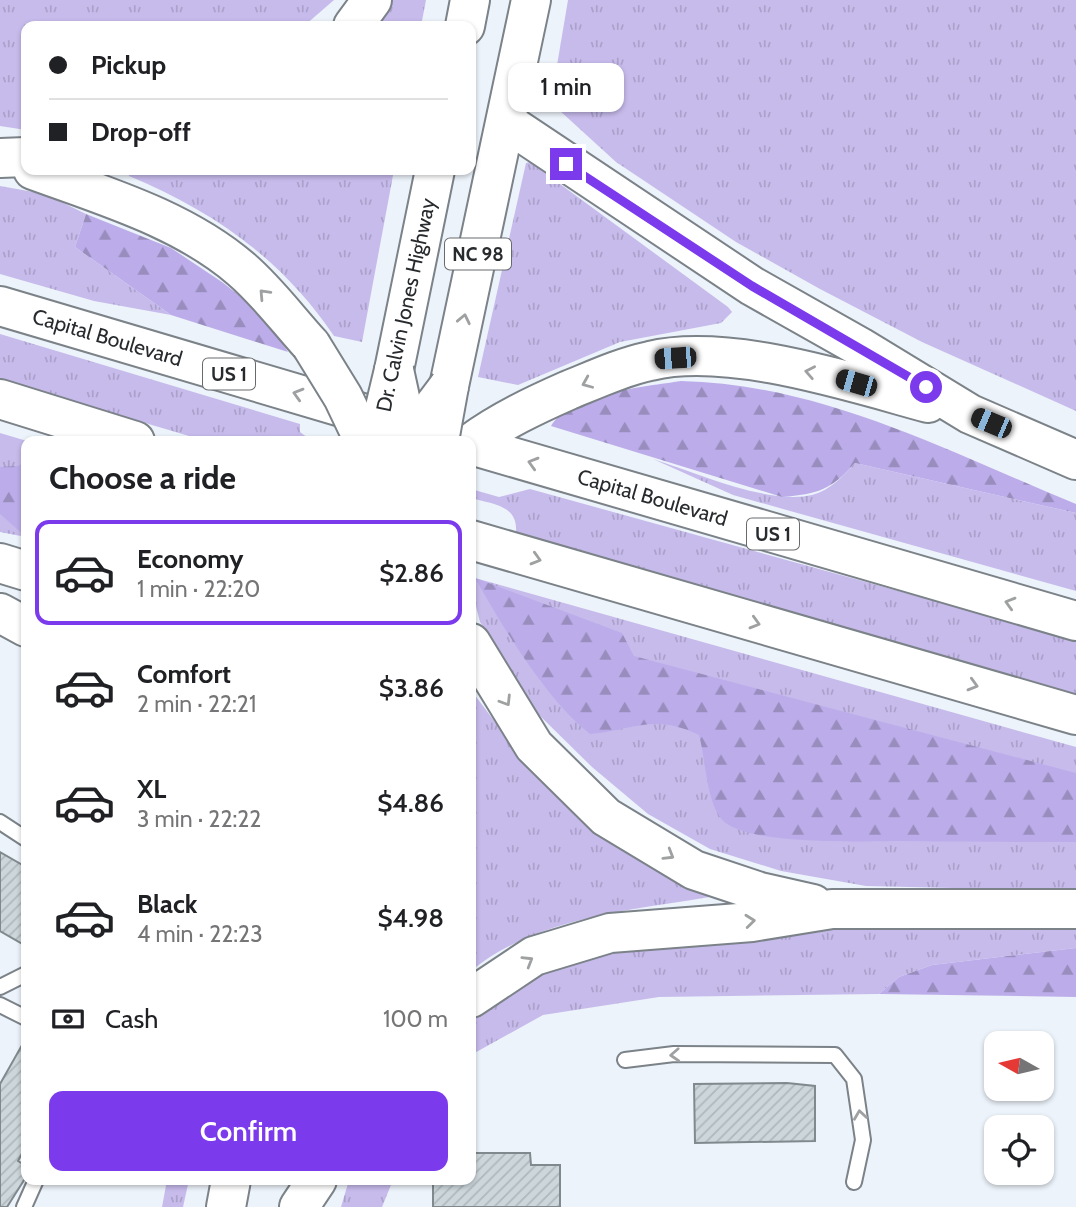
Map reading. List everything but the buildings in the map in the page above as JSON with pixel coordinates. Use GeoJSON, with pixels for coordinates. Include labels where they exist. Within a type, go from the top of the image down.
{"type":"FeatureCollection","features":[{"type":"Feature","properties":{"kind":"highway"},"geometry":{"type":"LineString","coordinates":[[357,21],[372,0]]}},
{"type":"Feature","properties":{"kind":"highway"},"geometry":{"type":"LineString","coordinates":[[466,21],[470,0]]}},
{"type":"Feature","properties":{"kind":"highway","name":"NC 98"},"geometry":{"type":"LineString","coordinates":[[413,436],[449,386],[531,0]]}},
{"type":"Feature","properties":{"kind":"highway"},"geometry":{"type":"LineString","coordinates":[[506,122],[752,286],[970,414],[1076,460]]}},
{"type":"Feature","properties":{"kind":"highway"},"geometry":{"type":"LineString","coordinates":[[52,175],[147,212],[198,240],[242,270],[311,345],[343,397],[361,436]]}},
{"type":"Feature","properties":{"kind":"highway","name":"Dr. Calvin Jones Highway"},"geometry":{"type":"LineString","coordinates":[[408,436],[394,370],[434,175]]}},
{"type":"Feature","properties":{"kind":"highway","name":"Capital Boulevard"},"geometry":{"type":"LineString","coordinates":[[0,306],[441,436]]}},
{"type":"Feature","properties":{"kind":"highway"},"geometry":{"type":"LineString","coordinates":[[476,441],[532,406],[611,373],[652,360],[698,356],[764,363],[825,375],[970,414]]}},
{"type":"Feature","properties":{"kind":"highway"},"geometry":{"type":"LineString","coordinates":[[0,399],[119,436]]}},
{"type":"Feature","properties":{"kind":"highway","name":"Capital Boulevard"},"geometry":{"type":"LineString","coordinates":[[476,445],[1076,621]]}},
{"type":"Feature","properties":{"kind":"highway"},"geometry":{"type":"LineString","coordinates":[[476,541],[1076,715]]}},
{"type":"Feature","properties":{"kind":"highway"},"geometry":{"type":"LineString","coordinates":[[0,563],[21,569]]}},
{"type":"Feature","properties":{"kind":"highway"},"geometry":{"type":"LineString","coordinates":[[0,613],[21,624]]}},
{"type":"Feature","properties":{"kind":"highway"},"geometry":{"type":"LineString","coordinates":[[476,651],[534,746],[606,817],[694,870],[760,892],[832,909]]}},
{"type":"Feature","properties":{"kind":"highway"},"geometry":{"type":"LineString","coordinates":[[476,995],[534,956],[610,933],[751,922],[832,909],[1076,909]]}},
{"type":"Feature","properties":{"kind":"highway"},"geometry":{"type":"LineString","coordinates":[[226,1207],[230,1185]]}},
{"type":"Feature","properties":{"kind":"highway"},"geometry":{"type":"LineString","coordinates":[[298,1207],[300,1185]]}},
{"type":"Feature","properties":{"kind":"highway"},"geometry":{"type":"LineString","coordinates":[[298,1207],[313,1185]]}},
{"type":"Feature","properties":{"kind":"lane"},"geometry":{"type":"LineString","coordinates":[[0,822],[21,836]]}},
{"type":"Feature","properties":{"kind":"lane"},"geometry":{"type":"LineString","coordinates":[[0,987],[21,976]]}},
{"type":"Feature","properties":{"kind":"lane"},"geometry":{"type":"LineString","coordinates":[[0,1005],[21,1016]]}},
{"type":"Feature","properties":{"kind":"lane"},"geometry":{"type":"LineString","coordinates":[[625,1059],[674,1054],[835,1055],[854,1079],[863,1140],[854,1182]]}},
{"type":"Feature","properties":{"kind":"lane"},"geometry":{"type":"LineString","coordinates":[[24,1207],[34,1185]]}},
{"type":"Feature","properties":{"kind":"green space"},"geometry":{"type":"Polygon","coordinates":[[[0,0],[334,0],[310,21],[21,21],[21,129],[0,126],[0,0]]]}},
{"type":"Feature","properties":{"kind":"green space"},"geometry":{"type":"Polygon","coordinates":[[[391,0],[426,0],[422,21],[372,21],[391,0]]]}},
{"type":"Feature","properties":{"kind":"green space"},"geometry":{"type":"Polygon","coordinates":[[[568,0],[1076,0],[1076,411],[922,342],[820,289],[736,242],[616,162],[559,110],[552,95],[568,0]]]}},
{"type":"Feature","properties":{"kind":"green space"},"geometry":{"type":"Polygon","coordinates":[[[530,162],[732,312],[721,323],[620,342],[518,385],[478,377],[526,163],[530,162]]]}},
{"type":"Feature","properties":{"kind":"green space"},"geometry":{"type":"Polygon","coordinates":[[[393,175],[362,342],[334,336],[292,283],[244,240],[189,205],[129,176],[393,175]]]}},
{"type":"Feature","properties":{"kind":"green space"},"geometry":{"type":"Polygon","coordinates":[[[0,186],[45,194],[86,214],[75,247],[171,315],[94,301],[0,274],[0,186]]]}},
{"type":"Feature","properties":{"kind":"green space"},"geometry":{"type":"Polygon","coordinates":[[[86,214],[171,248],[222,282],[263,314],[288,352],[171,315],[75,247],[86,214]]]}},
{"type":"Feature","properties":{"kind":"green space"},"geometry":{"type":"Polygon","coordinates":[[[0,334],[300,424],[300,432],[305,436],[189,436],[0,380],[0,334]]]}},
{"type":"Feature","properties":{"kind":"green space"},"geometry":{"type":"Polygon","coordinates":[[[681,381],[733,385],[784,394],[884,424],[1076,504],[1076,513],[855,463],[839,479],[823,489],[782,497],[551,426],[575,405],[592,398],[681,381]]]}},
{"type":"Feature","properties":{"kind":"green space"},"geometry":{"type":"Polygon","coordinates":[[[0,433],[21,439],[21,536],[0,532],[0,433]]]}},
{"type":"Feature","properties":{"kind":"green space"},"geometry":{"type":"Polygon","coordinates":[[[653,459],[754,492],[794,497],[825,490],[855,463],[1076,513],[1076,591],[733,495],[653,459]]]}},
{"type":"Feature","properties":{"kind":"green space"},"geometry":{"type":"Polygon","coordinates":[[[21,464],[21,533],[0,514],[0,467],[21,464]]]}},
{"type":"Feature","properties":{"kind":"green space"},"geometry":{"type":"Polygon","coordinates":[[[530,489],[1076,640],[1076,694],[937,657],[516,532],[513,516],[495,504],[476,499],[476,490],[499,497],[530,489]]]}},
{"type":"Feature","properties":{"kind":"green space"},"geometry":{"type":"Polygon","coordinates":[[[476,578],[1076,747],[1076,891],[866,886],[781,871],[710,849],[648,814],[592,767],[533,709],[480,622],[476,607],[476,578]]]}},
{"type":"Feature","properties":{"kind":"green space"},"geometry":{"type":"Polygon","coordinates":[[[476,578],[622,633],[634,656],[1076,773],[1076,842],[814,841],[743,831],[727,824],[715,808],[699,735],[683,728],[656,724],[590,734],[542,683],[512,640],[476,578]]]}},
{"type":"Feature","properties":{"kind":"green space"},"geometry":{"type":"Polygon","coordinates":[[[476,697],[525,762],[716,896],[588,918],[526,938],[476,968],[476,697]]]}},
{"type":"Feature","properties":{"kind":"green space"},"geometry":{"type":"Polygon","coordinates":[[[1076,926],[1076,948],[932,965],[899,977],[879,994],[659,997],[543,1015],[476,1052],[476,1007],[554,964],[624,942],[774,930],[1076,926]]]}},
{"type":"Feature","properties":{"kind":"green space"},"geometry":{"type":"Polygon","coordinates":[[[1076,948],[1076,997],[879,994],[899,977],[932,965],[1076,948]]]}},
{"type":"Feature","properties":{"kind":"green space"},"geometry":{"type":"Polygon","coordinates":[[[166,1185],[188,1185],[183,1207],[162,1207],[166,1185]]]}},
{"type":"Feature","properties":{"kind":"green space"},"geometry":{"type":"Polygon","coordinates":[[[348,1185],[391,1185],[382,1207],[341,1207],[348,1185]]]}},
{"type":"Feature","properties":{"kind":"route"},"geometry":{"type":"LineString","coordinates":[[566,164],[752,286],[926,387]]}}]}
